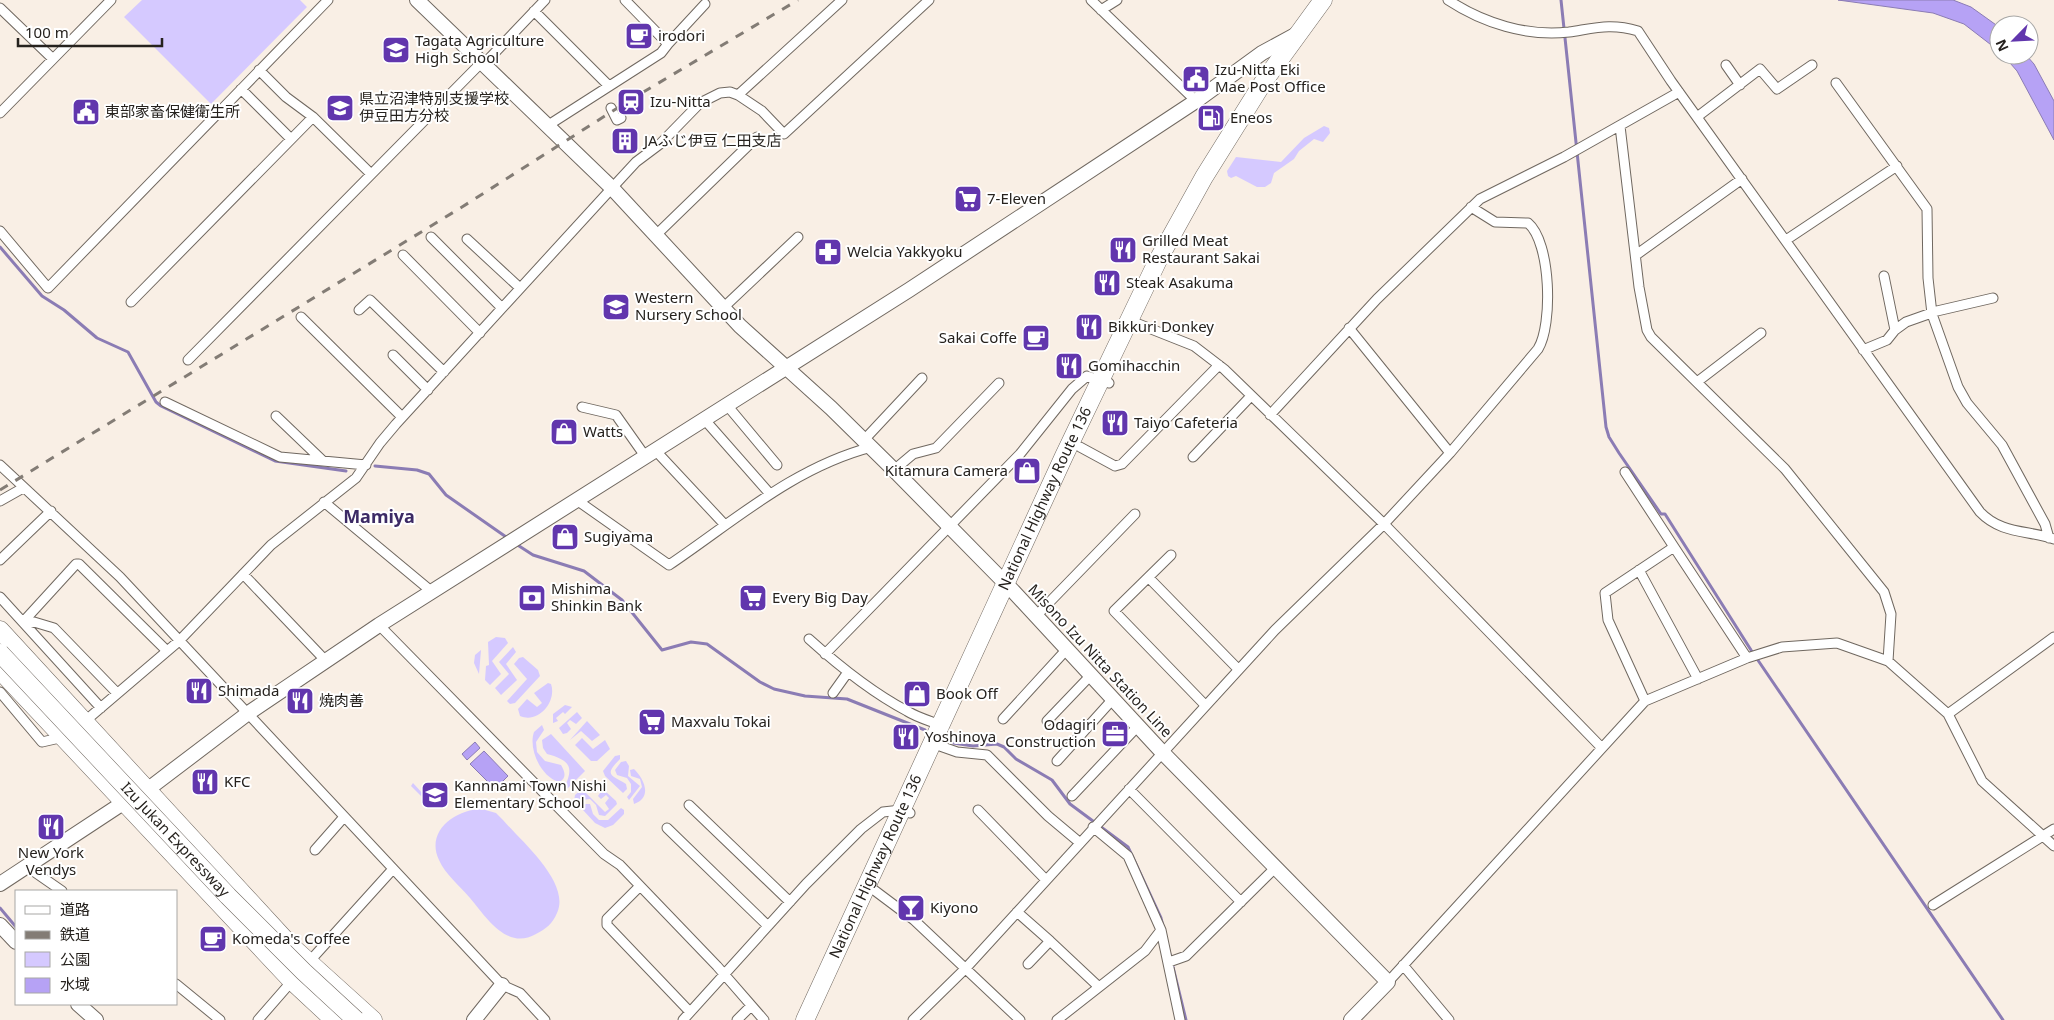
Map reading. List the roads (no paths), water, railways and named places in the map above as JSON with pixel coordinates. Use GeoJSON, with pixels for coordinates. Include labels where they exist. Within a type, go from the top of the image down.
{"type":"FeatureCollection","features":[{"type":"Feature","properties":{"kind":"highway","name":"National Highway Route 136"},"geometry":{"type":"LineString","coordinates":[[1009,587],[1080,447],[1105,381],[1136,323],[1216,176],[1323,0]]}},
{"type":"Feature","properties":{"kind":"highway","name":"National Highway Route 136"},"geometry":{"type":"LineString","coordinates":[[805,1020],[906,811],[1105,381],[1158,260],[1204,177],[1264,81],[1333,0]]}},
{"type":"Feature","properties":{"kind":"highway"},"geometry":{"type":"LineString","coordinates":[[0,630],[308,963],[372,1020]]}},
{"type":"Feature","properties":{"kind":"highway","name":"Izu Jukan Expressway"},"geometry":{"type":"LineString","coordinates":[[0,653],[228,896],[304,972],[356,1020]]}},
{"type":"Feature","properties":{"kind":"highway"},"geometry":{"type":"LineString","coordinates":[[0,670],[292,981],[334,1020]]}},
{"type":"Feature","properties":{"kind":"highway","name":"National Highway Route 136"},"geometry":{"type":"LineString","coordinates":[[816,1020],[874,890],[906,811],[940,746],[944,727]]}},
{"type":"Feature","properties":{"kind":"street"},"geometry":{"type":"LineString","coordinates":[[0,113],[111,0]]}},
{"type":"Feature","properties":{"kind":"street"},"geometry":{"type":"LineString","coordinates":[[0,230],[48,288],[328,0]]}},
{"type":"Feature","properties":{"kind":"street","name":"Misono Izu Nitta Station Line"},"geometry":{"type":"LineString","coordinates":[[417,0],[612,188],[723,308],[868,444],[950,526],[1162,752],[1388,982]]}},
{"type":"Feature","properties":{"kind":"street"},"geometry":{"type":"LineString","coordinates":[[188,360],[545,0]]}},
{"type":"Feature","properties":{"kind":"street"},"geometry":{"type":"LineString","coordinates":[[625,0],[668,44]]}},
{"type":"Feature","properties":{"kind":"street"},"geometry":{"type":"LineString","coordinates":[[738,95],[842,0]]}},
{"type":"Feature","properties":{"kind":"street"},"geometry":{"type":"LineString","coordinates":[[84,722],[179,641],[271,545],[356,478],[380,443],[402,417],[520,288],[636,162],[660,144],[705,98],[730,92],[738,95],[762,111],[784,134],[929,0]]}},
{"type":"Feature","properties":{"kind":"street"},"geometry":{"type":"LineString","coordinates":[[1091,0],[1196,101]]}},
{"type":"Feature","properties":{"kind":"street"},"geometry":{"type":"LineString","coordinates":[[1101,10],[1117,0]]}},
{"type":"Feature","properties":{"kind":"street"},"geometry":{"type":"LineString","coordinates":[[1448,0],[1468,13],[1487,21],[1530,31],[1568,32],[1612,25],[1638,31],[1697,117],[1974,504],[1990,522],[2003,528],[2052,538]]}},
{"type":"Feature","properties":{"kind":"street"},"geometry":{"type":"LineString","coordinates":[[547,126],[608,85],[661,53],[704,4]]}},
{"type":"Feature","properties":{"kind":"street"},"geometry":{"type":"LineString","coordinates":[[0,8],[53,59]]}},
{"type":"Feature","properties":{"kind":"street"},"geometry":{"type":"LineString","coordinates":[[534,11],[608,85]]}},
{"type":"Feature","properties":{"kind":"street"},"geometry":{"type":"LineString","coordinates":[[0,884],[123,803],[147,790],[247,714],[325,660],[1004,228],[1196,101],[1262,52],[1304,32]]}},
{"type":"Feature","properties":{"kind":"street"},"geometry":{"type":"LineString","coordinates":[[1726,65],[1740,85]]}},
{"type":"Feature","properties":{"kind":"street"},"geometry":{"type":"LineString","coordinates":[[1697,117],[1760,69],[1777,90],[1812,65]]}},
{"type":"Feature","properties":{"kind":"street"},"geometry":{"type":"LineString","coordinates":[[259,70],[286,97],[313,117],[371,174]]}},
{"type":"Feature","properties":{"kind":"street"},"geometry":{"type":"LineString","coordinates":[[1836,83],[1927,209],[1928,278],[1932,314],[1958,387],[1967,403],[2002,444],[2052,538]]}},
{"type":"Feature","properties":{"kind":"street"},"geometry":{"type":"LineString","coordinates":[[241,89],[291,139]]}},
{"type":"Feature","properties":{"kind":"street"},"geometry":{"type":"LineString","coordinates":[[1270,415],[1350,328],[1480,199],[1576,151],[1680,92]]}},
{"type":"Feature","properties":{"kind":"street"},"geometry":{"type":"LineString","coordinates":[[611,108],[617,120],[621,118]]}},
{"type":"Feature","properties":{"kind":"street"},"geometry":{"type":"LineString","coordinates":[[131,302],[313,117]]}},
{"type":"Feature","properties":{"kind":"street"},"geometry":{"type":"LineString","coordinates":[[1620,126],[1647,330],[1696,382],[1785,469],[1884,592],[1891,614],[1888,662]]}},
{"type":"Feature","properties":{"kind":"street"},"geometry":{"type":"LineString","coordinates":[[655,236],[757,137]]}},
{"type":"Feature","properties":{"kind":"street"},"geometry":{"type":"LineString","coordinates":[[1786,240],[1897,166]]}},
{"type":"Feature","properties":{"kind":"street"},"geometry":{"type":"LineString","coordinates":[[1636,254],[1742,180]]}},
{"type":"Feature","properties":{"kind":"street"},"geometry":{"type":"LineString","coordinates":[[913,1020],[966,968],[1275,630],[1384,524],[1450,453],[1538,349],[1546,334],[1548,289],[1541,246],[1533,226],[1520,221],[1490,220],[1471,207]]}},
{"type":"Feature","properties":{"kind":"street"},"geometry":{"type":"LineString","coordinates":[[723,308],[798,236]]}},
{"type":"Feature","properties":{"kind":"street"},"geometry":{"type":"LineString","coordinates":[[431,237],[502,308]]}},
{"type":"Feature","properties":{"kind":"street"},"geometry":{"type":"LineString","coordinates":[[467,239],[520,288]]}},
{"type":"Feature","properties":{"kind":"street"},"geometry":{"type":"LineString","coordinates":[[402,255],[480,333]]}},
{"type":"Feature","properties":{"kind":"street"},"geometry":{"type":"LineString","coordinates":[[1884,276],[1895,330]]}},
{"type":"Feature","properties":{"kind":"street"},"geometry":{"type":"LineString","coordinates":[[1863,350],[1887,340],[1895,330],[1906,322],[1993,298]]}},
{"type":"Feature","properties":{"kind":"street"},"geometry":{"type":"LineString","coordinates":[[359,310],[370,300],[444,372]]}},
{"type":"Feature","properties":{"kind":"street"},"geometry":{"type":"LineString","coordinates":[[301,317],[402,417]]}},
{"type":"Feature","properties":{"kind":"street"},"geometry":{"type":"LineString","coordinates":[[1136,323],[1194,346],[1219,365],[1384,524],[1601,747]]}},
{"type":"Feature","properties":{"kind":"street"},"geometry":{"type":"LineString","coordinates":[[1350,328],[1450,453]]}},
{"type":"Feature","properties":{"kind":"street"},"geometry":{"type":"LineString","coordinates":[[1696,382],[1761,333]]}},
{"type":"Feature","properties":{"kind":"street"},"geometry":{"type":"LineString","coordinates":[[393,355],[428,390]]}},
{"type":"Feature","properties":{"kind":"street"},"geometry":{"type":"LineString","coordinates":[[1080,447],[1097,457],[1119,466],[1219,365]]}},
{"type":"Feature","properties":{"kind":"street"},"geometry":{"type":"LineString","coordinates":[[825,654],[1020,454],[1072,389],[1087,376],[1105,381]]}},
{"type":"Feature","properties":{"kind":"street"},"geometry":{"type":"LineString","coordinates":[[578,500],[669,565],[770,494],[794,480],[868,444],[922,378]]}},
{"type":"Feature","properties":{"kind":"street"},"geometry":{"type":"LineString","coordinates":[[894,470],[913,454],[936,448],[999,383]]}},
{"type":"Feature","properties":{"kind":"street"},"geometry":{"type":"LineString","coordinates":[[1193,457],[1251,396]]}},
{"type":"Feature","properties":{"kind":"street"},"geometry":{"type":"LineString","coordinates":[[165,402],[280,457],[366,465]]}},
{"type":"Feature","properties":{"kind":"street"},"geometry":{"type":"LineString","coordinates":[[726,404],[776,465]]}},
{"type":"Feature","properties":{"kind":"street"},"geometry":{"type":"LineString","coordinates":[[582,407],[616,415],[650,453],[725,525]]}},
{"type":"Feature","properties":{"kind":"street"},"geometry":{"type":"LineString","coordinates":[[276,416],[323,461]]}},
{"type":"Feature","properties":{"kind":"street"},"geometry":{"type":"LineString","coordinates":[[704,419],[770,494]]}},
{"type":"Feature","properties":{"kind":"street"},"geometry":{"type":"LineString","coordinates":[[0,466],[22,488],[51,511],[120,577],[502,985],[520,993],[545,1020]]}},
{"type":"Feature","properties":{"kind":"street"},"geometry":{"type":"LineString","coordinates":[[1625,472],[1747,658]]}},
{"type":"Feature","properties":{"kind":"street"},"geometry":{"type":"LineString","coordinates":[[0,501],[22,488]]}},
{"type":"Feature","properties":{"kind":"street"},"geometry":{"type":"LineString","coordinates":[[324,502],[431,591]]}},
{"type":"Feature","properties":{"kind":"street"},"geometry":{"type":"LineString","coordinates":[[0,560],[51,511]]}},
{"type":"Feature","properties":{"kind":"street"},"geometry":{"type":"LineString","coordinates":[[1036,616],[1135,514]]}},
{"type":"Feature","properties":{"kind":"street"},"geometry":{"type":"LineString","coordinates":[[1645,701],[1605,608],[1605,593],[1674,547]]}},
{"type":"Feature","properties":{"kind":"street"},"geometry":{"type":"LineString","coordinates":[[1171,555],[1114,612],[1205,705]]}},
{"type":"Feature","properties":{"kind":"street"},"geometry":{"type":"LineString","coordinates":[[25,624],[76,564],[79,564],[167,651]]}},
{"type":"Feature","properties":{"kind":"street"},"geometry":{"type":"LineString","coordinates":[[1639,570],[1698,679]]}},
{"type":"Feature","properties":{"kind":"street"},"geometry":{"type":"LineString","coordinates":[[243,574],[325,660]]}},
{"type":"Feature","properties":{"kind":"street"},"geometry":{"type":"LineString","coordinates":[[1149,578],[1238,669]]}},
{"type":"Feature","properties":{"kind":"street"},"geometry":{"type":"LineString","coordinates":[[0,597],[101,708]]}},
{"type":"Feature","properties":{"kind":"street"},"geometry":{"type":"LineString","coordinates":[[25,624],[34,622],[54,628],[118,693]]}},
{"type":"Feature","properties":{"kind":"street"},"geometry":{"type":"LineString","coordinates":[[379,625],[604,854],[620,865],[717,966],[764,1020]]}},
{"type":"Feature","properties":{"kind":"street"},"geometry":{"type":"LineString","coordinates":[[1948,714],[2054,637]]}},
{"type":"Feature","properties":{"kind":"street"},"geometry":{"type":"LineString","coordinates":[[809,639],[848,672],[907,712],[944,727]]}},
{"type":"Feature","properties":{"kind":"street"},"geometry":{"type":"LineString","coordinates":[[1351,1020],[1645,701],[1747,658],[1782,647],[1837,643],[1888,662],[1948,714],[1982,780],[2054,846]]}},
{"type":"Feature","properties":{"kind":"street"},"geometry":{"type":"LineString","coordinates":[[1003,719],[1067,649]]}},
{"type":"Feature","properties":{"kind":"street"},"geometry":{"type":"LineString","coordinates":[[833,693],[848,672]]}},
{"type":"Feature","properties":{"kind":"street"},"geometry":{"type":"LineString","coordinates":[[1047,721],[1091,675]]}},
{"type":"Feature","properties":{"kind":"street"},"geometry":{"type":"LineString","coordinates":[[0,692],[42,742],[64,737]]}},
{"type":"Feature","properties":{"kind":"street"},"geometry":{"type":"LineString","coordinates":[[1057,761],[1113,699]]}},
{"type":"Feature","properties":{"kind":"street"},"geometry":{"type":"LineString","coordinates":[[1072,796],[1138,726]]}},
{"type":"Feature","properties":{"kind":"street"},"geometry":{"type":"LineString","coordinates":[[940,746],[957,752],[987,756],[1048,816],[1080,842]]}},
{"type":"Feature","properties":{"kind":"street"},"geometry":{"type":"LineString","coordinates":[[1129,789],[1241,902]]}},
{"type":"Feature","properties":{"kind":"street"},"geometry":{"type":"LineString","coordinates":[[689,805],[790,902]]}},
{"type":"Feature","properties":{"kind":"street"},"geometry":{"type":"LineString","coordinates":[[978,810],[1046,880]]}},
{"type":"Feature","properties":{"kind":"street"},"geometry":{"type":"LineString","coordinates":[[683,1020],[722,974],[790,902],[874,818],[883,812],[906,811]]}},
{"type":"Feature","properties":{"kind":"street"},"geometry":{"type":"LineString","coordinates":[[315,850],[344,816]]}},
{"type":"Feature","properties":{"kind":"street"},"geometry":{"type":"LineString","coordinates":[[1093,827],[1126,852],[1161,930],[1180,1020]]}},
{"type":"Feature","properties":{"kind":"street"},"geometry":{"type":"LineString","coordinates":[[667,828],[768,926]]}},
{"type":"Feature","properties":{"kind":"street"},"geometry":{"type":"LineString","coordinates":[[1933,905],[2054,829]]}},
{"type":"Feature","properties":{"kind":"street"},"geometry":{"type":"LineString","coordinates":[[26,866],[61,890]]}},
{"type":"Feature","properties":{"kind":"street"},"geometry":{"type":"LineString","coordinates":[[1169,962],[1186,956],[1276,867]]}},
{"type":"Feature","properties":{"kind":"street"},"geometry":{"type":"LineString","coordinates":[[308,963],[393,868]]}},
{"type":"Feature","properties":{"kind":"street"},"geometry":{"type":"LineString","coordinates":[[640,886],[607,919],[607,925],[690,1012]]}},
{"type":"Feature","properties":{"kind":"street"},"geometry":{"type":"LineString","coordinates":[[874,890],[914,920],[1020,1020]]}},
{"type":"Feature","properties":{"kind":"street"},"geometry":{"type":"LineString","coordinates":[[1017,912],[1099,987]]}},
{"type":"Feature","properties":{"kind":"street"},"geometry":{"type":"LineString","coordinates":[[0,925],[15,941]]}},
{"type":"Feature","properties":{"kind":"street"},"geometry":{"type":"LineString","coordinates":[[1057,1020],[1145,951],[1161,930]]}},
{"type":"Feature","properties":{"kind":"street"},"geometry":{"type":"LineString","coordinates":[[1028,964],[1050,941]]}},
{"type":"Feature","properties":{"kind":"street"},"geometry":{"type":"LineString","coordinates":[[1402,965],[1449,1020]]}},
{"type":"Feature","properties":{"kind":"street"},"geometry":{"type":"LineString","coordinates":[[258,1020],[292,981]]}},
{"type":"Feature","properties":{"kind":"street"},"geometry":{"type":"LineString","coordinates":[[474,1020],[502,985]]}},
{"type":"Feature","properties":{"kind":"street"},"geometry":{"type":"LineString","coordinates":[[178,986],[220,1020]]}},
{"type":"Feature","properties":{"kind":"street"},"geometry":{"type":"LineString","coordinates":[[79,1005],[96,1020]]}},
{"type":"Feature","properties":{"kind":"street"},"geometry":{"type":"LineString","coordinates":[[737,1020],[751,1006]]}},
{"type":"Feature","properties":{"kind":"water"},"geometry":{"type":"Polygon","coordinates":[[[1838,0],[1953,0],[1971,7],[1989,20],[1989,43],[1964,24],[1933,13],[1838,0]]]}},
{"type":"Feature","properties":{"kind":"water"},"geometry":{"type":"Polygon","coordinates":[[[2012,65],[2035,65],[2054,101],[2054,140],[2017,71],[2012,65]]]}},
{"type":"Feature","properties":{"kind":"water"},"geometry":{"type":"Polygon","coordinates":[[[475,742],[480,748],[467,760],[462,754],[475,742]]]}},
{"type":"Feature","properties":{"kind":"water"},"geometry":{"type":"Polygon","coordinates":[[[484,751],[508,776],[495,789],[470,764],[484,751]]]}},
{"type":"Feature","properties":{"kind":"waterway"},"geometry":{"type":"LineString","coordinates":[[1561,0],[1606,427],[1609,437],[1661,514],[1665,514],[1751,650],[2003,1020]]}},
{"type":"Feature","properties":{"kind":"waterway"},"geometry":{"type":"LineString","coordinates":[[0,247],[42,296],[64,310],[97,338],[128,352],[156,402],[161,406],[275,461],[346,471]]}},
{"type":"Feature","properties":{"kind":"waterway"},"geometry":{"type":"LineString","coordinates":[[375,466],[417,470],[429,474],[446,495],[509,539]]}},
{"type":"Feature","properties":{"kind":"waterway"},"geometry":{"type":"LineString","coordinates":[[516,544],[533,555],[584,571],[622,600],[662,650],[691,642],[707,644],[760,682],[774,689],[805,696],[847,699],[925,730]]}},
{"type":"Feature","properties":{"kind":"waterway"},"geometry":{"type":"LineString","coordinates":[[953,743],[973,746],[997,744],[1004,747],[1016,759],[1052,780],[1070,804],[1128,847],[1161,918],[1186,1020]]}},
{"type":"Feature","properties":{"kind":"waterway"},"geometry":{"type":"LineString","coordinates":[[0,908],[15,926]]}},
{"type":"Feature","properties":{"kind":"railway"},"geometry":{"type":"LineString","coordinates":[[0,490],[462,207],[630,100],[798,0]]}},
{"type":"Feature","properties":{"kind":"place","name":"irodori"},"geometry":{"type":"Point","coordinates":[639,36]}},
{"type":"Feature","properties":{"kind":"place","name":"Tagata Agriculture High School"},"geometry":{"type":"Point","coordinates":[396,50]}},
{"type":"Feature","properties":{"kind":"place","name":"Izu-Nitta Eki Mae Post Office"},"geometry":{"type":"Point","coordinates":[1196,79]}},
{"type":"Feature","properties":{"kind":"place","name":"Izu-Nitta"},"geometry":{"type":"Point","coordinates":[631,102]}},
{"type":"Feature","properties":{"kind":"place","name":"県立沼津特別支援学校 伊豆田方分校"},"geometry":{"type":"Point","coordinates":[340,108]}},
{"type":"Feature","properties":{"kind":"place","name":"東部家畜保健衛生所"},"geometry":{"type":"Point","coordinates":[86,112]}},
{"type":"Feature","properties":{"kind":"place","name":"Eneos"},"geometry":{"type":"Point","coordinates":[1211,118]}},
{"type":"Feature","properties":{"kind":"place","name":"JAふじ伊豆 仁田支店"},"geometry":{"type":"Point","coordinates":[625,141]}},
{"type":"Feature","properties":{"kind":"place","name":"7-Eleven"},"geometry":{"type":"Point","coordinates":[968,199]}},
{"type":"Feature","properties":{"kind":"place","name":"Grilled Meat Restaurant Sakai"},"geometry":{"type":"Point","coordinates":[1123,250]}},
{"type":"Feature","properties":{"kind":"place","name":"Welcia Yakkyoku"},"geometry":{"type":"Point","coordinates":[828,252]}},
{"type":"Feature","properties":{"kind":"place","name":"Steak Asakuma"},"geometry":{"type":"Point","coordinates":[1107,283]}},
{"type":"Feature","properties":{"kind":"place","name":"Western Nursery School"},"geometry":{"type":"Point","coordinates":[616,307]}},
{"type":"Feature","properties":{"kind":"place","name":"Bikkuri Donkey"},"geometry":{"type":"Point","coordinates":[1089,327]}},
{"type":"Feature","properties":{"kind":"place","name":"Sakai Coffe"},"geometry":{"type":"Point","coordinates":[1036,338]}},
{"type":"Feature","properties":{"kind":"place","name":"Gomihacchin"},"geometry":{"type":"Point","coordinates":[1069,366]}},
{"type":"Feature","properties":{"kind":"place","name":"Taiyo Cafeteria"},"geometry":{"type":"Point","coordinates":[1115,423]}},
{"type":"Feature","properties":{"kind":"place","name":"Watts"},"geometry":{"type":"Point","coordinates":[564,432]}},
{"type":"Feature","properties":{"kind":"place","name":"Kitamura Camera"},"geometry":{"type":"Point","coordinates":[1027,471]}},
{"type":"Feature","properties":{"kind":"place","name":"Sugiyama"},"geometry":{"type":"Point","coordinates":[565,537]}},
{"type":"Feature","properties":{"kind":"place","name":"Mishima Shinkin Bank"},"geometry":{"type":"Point","coordinates":[532,598]}},
{"type":"Feature","properties":{"kind":"place","name":"Every Big Day"},"geometry":{"type":"Point","coordinates":[753,598]}},
{"type":"Feature","properties":{"kind":"place","name":"Shimada"},"geometry":{"type":"Point","coordinates":[199,691]}},
{"type":"Feature","properties":{"kind":"place","name":"Book Off"},"geometry":{"type":"Point","coordinates":[917,694]}},
{"type":"Feature","properties":{"kind":"place","name":"焼肉善"},"geometry":{"type":"Point","coordinates":[300,701]}},
{"type":"Feature","properties":{"kind":"place","name":"Maxvalu Tokai"},"geometry":{"type":"Point","coordinates":[652,722]}},
{"type":"Feature","properties":{"kind":"place","name":"Odagiri Construction"},"geometry":{"type":"Point","coordinates":[1115,734]}},
{"type":"Feature","properties":{"kind":"place","name":"Yoshinoya"},"geometry":{"type":"Point","coordinates":[906,737]}},
{"type":"Feature","properties":{"kind":"place","name":"KFC"},"geometry":{"type":"Point","coordinates":[205,782]}},
{"type":"Feature","properties":{"kind":"place","name":"Kannnami Town Nishi Elementary School"},"geometry":{"type":"Point","coordinates":[435,795]}},
{"type":"Feature","properties":{"kind":"place","name":"New York Vendys"},"geometry":{"type":"Point","coordinates":[51,827]}},
{"type":"Feature","properties":{"kind":"place","name":"Kiyono"},"geometry":{"type":"Point","coordinates":[911,908]}},
{"type":"Feature","properties":{"kind":"place","name":"Komeda's Coffee"},"geometry":{"type":"Point","coordinates":[213,939]}},
{"type":"Feature","properties":{"kind":"district","name":"Mamiya"},"geometry":{"type":"Point","coordinates":[379,517]}}]}
